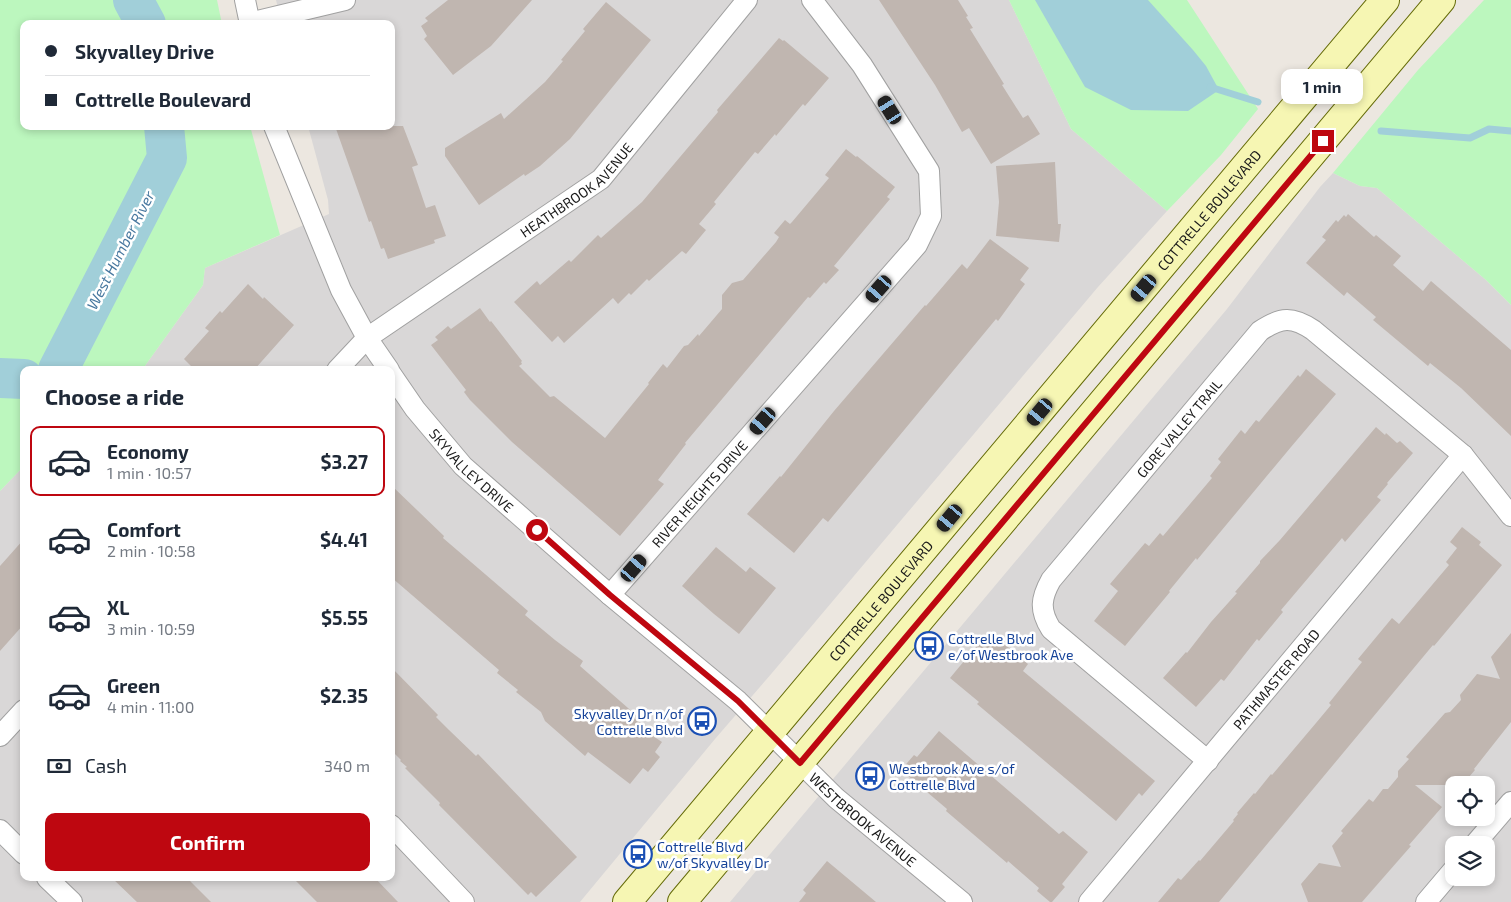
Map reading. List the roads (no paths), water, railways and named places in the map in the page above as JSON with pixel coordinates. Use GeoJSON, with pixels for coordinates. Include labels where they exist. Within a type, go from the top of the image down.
{"type":"FeatureCollection","features":[{"type":"Feature","properties":{"kind":"main road","name":"COTTRELLE BOULEVARD"},"geometry":{"type":"LineString","coordinates":[[627,902],[1385,0]]}},
{"type":"Feature","properties":{"kind":"main road"},"geometry":{"type":"LineString","coordinates":[[682,902],[1441,0]]}},
{"type":"Feature","properties":{"kind":"street"},"geometry":{"type":"LineString","coordinates":[[245,0],[248,20]]}},
{"type":"Feature","properties":{"kind":"street"},"geometry":{"type":"LineString","coordinates":[[265,20],[345,0]]}},
{"type":"Feature","properties":{"kind":"street","name":"HEATHBROOK AVENUE"},"geometry":{"type":"LineString","coordinates":[[341,366],[367,338],[601,179],[747,0]]}},
{"type":"Feature","properties":{"kind":"street","name":"RIVER HEIGHTS DRIVE"},"geometry":{"type":"LineString","coordinates":[[610,595],[917,245],[930,216],[929,171],[862,65],[812,0]]}},
{"type":"Feature","properties":{"kind":"street"},"geometry":{"type":"LineString","coordinates":[[276,130],[341,290],[367,338],[386,366]]}},
{"type":"Feature","properties":{"kind":"street","name":"GORE VALLEY TRAIL"},"geometry":{"type":"LineString","coordinates":[[1208,761],[1051,629],[1044,618],[1044,593],[1051,580],[1260,330],[1272,323],[1287,319],[1301,322],[1313,330],[1462,455],[1511,516]]}},
{"type":"Feature","properties":{"kind":"street","name":"SKYVALLEY DRIVE"},"geometry":{"type":"LineString","coordinates":[[395,380],[415,410],[463,466],[610,595],[738,701],[769,733]]}},
{"type":"Feature","properties":{"kind":"street","name":"PATHMASTER ROAD"},"geometry":{"type":"LineString","coordinates":[[1089,902],[1462,455]]}},
{"type":"Feature","properties":{"kind":"street"},"geometry":{"type":"LineString","coordinates":[[0,736],[20,714]]}},
{"type":"Feature","properties":{"kind":"street","name":"WESTBROOK AVENUE"},"geometry":{"type":"LineString","coordinates":[[769,733],[836,798],[962,902]]}},
{"type":"Feature","properties":{"kind":"street"},"geometry":{"type":"LineString","coordinates":[[1482,836],[1511,802]]}},
{"type":"Feature","properties":{"kind":"street"},"geometry":{"type":"LineString","coordinates":[[395,829],[464,902]]}},
{"type":"Feature","properties":{"kind":"street"},"geometry":{"type":"LineString","coordinates":[[0,830],[20,850]]}},
{"type":"Feature","properties":{"kind":"street"},"geometry":{"type":"LineString","coordinates":[[1426,902],[1445,880]]}},
{"type":"Feature","properties":{"kind":"street"},"geometry":{"type":"LineString","coordinates":[[50,881],[72,902]]}},
{"type":"Feature","properties":{"kind":"water"},"geometry":{"type":"Polygon","coordinates":[[[1035,0],[1148,0],[1206,66],[1219,90],[1188,111],[1131,110],[1085,87],[1035,0]]]}},
{"type":"Feature","properties":{"kind":"waterway","name":"West Humber River"},"geometry":{"type":"LineString","coordinates":[[133,0],[144,20]]}},
{"type":"Feature","properties":{"kind":"waterway"},"geometry":{"type":"LineString","coordinates":[[1210,87],[1258,102]]}},
{"type":"Feature","properties":{"kind":"waterway"},"geometry":{"type":"LineString","coordinates":[[1381,131],[1470,138],[1489,129],[1511,131]]}},
{"type":"Feature","properties":{"kind":"waterway","name":"West Humber River"},"geometry":{"type":"LineString","coordinates":[[60,366],[167,158],[164,130]]}},
{"type":"Feature","properties":{"kind":"waterway","name":"West Humber River"},"geometry":{"type":"LineString","coordinates":[[0,378],[20,379]]}},
{"type":"Feature","properties":{"kind":"place","name":"Cottrelle Blvd e/of Westbrook Ave"},"geometry":{"type":"Point","coordinates":[929,646]}},
{"type":"Feature","properties":{"kind":"place","name":"Skyvalley Dr n/of Cottrelle Blvd"},"geometry":{"type":"Point","coordinates":[702,721]}},
{"type":"Feature","properties":{"kind":"place","name":"Westbrook Ave s/of Cottrelle Blvd"},"geometry":{"type":"Point","coordinates":[870,776]}},
{"type":"Feature","properties":{"kind":"place","name":"Cottrelle Blvd w/of Skyvalley Dr"},"geometry":{"type":"Point","coordinates":[638,854]}}]}
